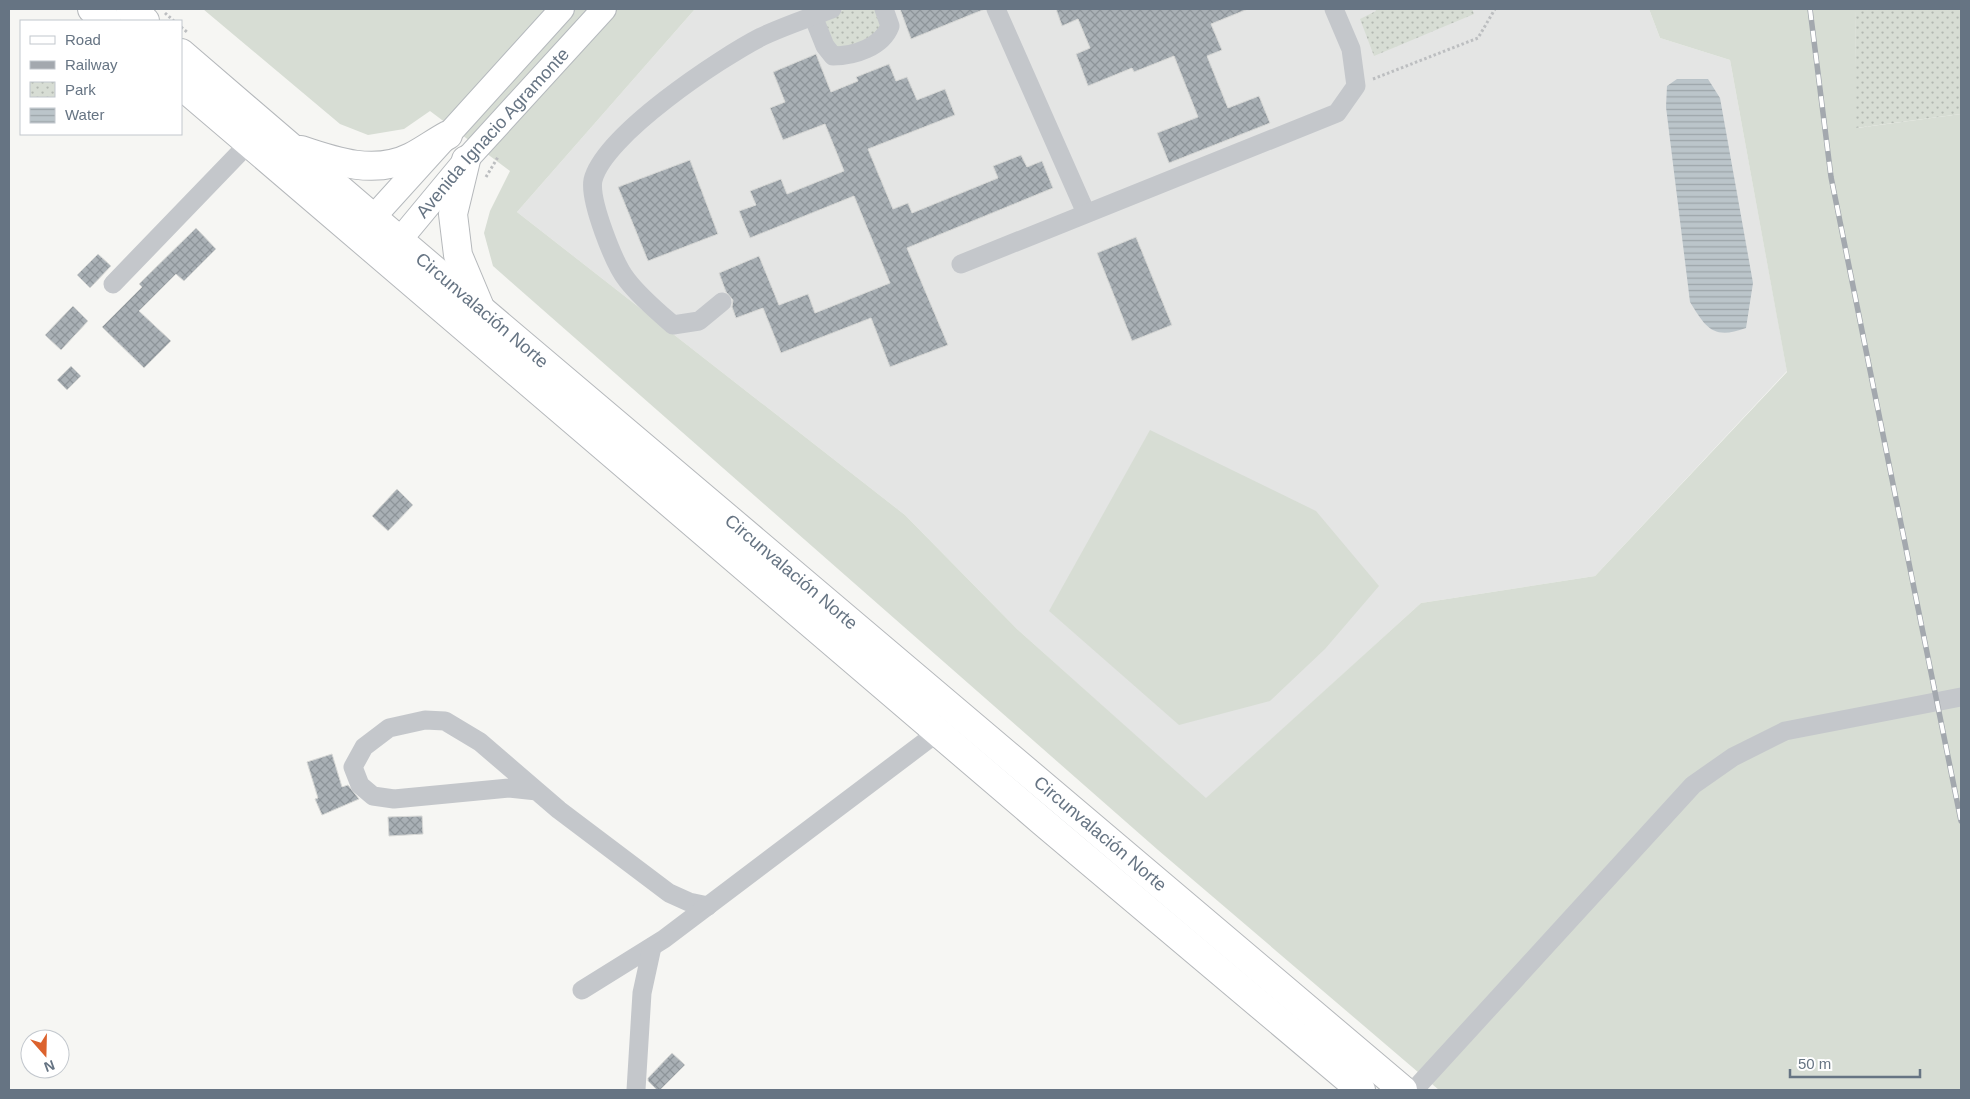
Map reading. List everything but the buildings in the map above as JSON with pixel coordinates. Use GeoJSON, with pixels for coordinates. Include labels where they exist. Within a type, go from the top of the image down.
{"type":"FeatureCollection","features":[{"type":"Feature","properties":{"kind":"highway"},"geometry":{"type":"LineString","coordinates":[[92,9],[106,20]]}},
{"type":"Feature","properties":{"kind":"highway"},"geometry":{"type":"LineString","coordinates":[[130,9],[144,20]]}},
{"type":"Feature","properties":{"kind":"highway","name":"Circunvalación Norte"},"geometry":{"type":"LineString","coordinates":[[185,43],[289,146],[364,226],[938,732],[1361,1090]]}},
{"type":"Feature","properties":{"kind":"highway","name":"Circunvalación Norte"},"geometry":{"type":"LineString","coordinates":[[182,86],[249,143],[364,226]]}},
{"type":"Feature","properties":{"kind":"highway"},"geometry":{"type":"LineString","coordinates":[[289,146],[326,159],[364,167],[390,164],[409,158],[448,135]]}},
{"type":"Feature","properties":{"kind":"highway"},"geometry":{"type":"LineString","coordinates":[[466,160],[453,214],[458,255],[480,309]]}},
{"type":"Feature","properties":{"kind":"highway","name":"Circunvalación Norte"},"geometry":{"type":"LineString","coordinates":[[391,250],[480,309],[1403,1090]]}},
{"type":"Feature","properties":{"kind":"main road","name":"Avenida Ignacio Agramonte"},"geometry":{"type":"LineString","coordinates":[[364,226],[562,9]]}},
{"type":"Feature","properties":{"kind":"main road","name":"Avenida Ignacio Agramonte"},"geometry":{"type":"LineString","coordinates":[[391,250],[466,160],[604,9]]}},
{"type":"Feature","properties":{"kind":"street"},"geometry":{"type":"LineString","coordinates":[[722,302],[699,321],[673,325],[648,302],[626,279],[608,242],[597,211],[593,181],[608,153],[644,116],[708,70],[761,37],[832,9]]}},
{"type":"Feature","properties":{"kind":"street"},"geometry":{"type":"LineString","coordinates":[[813,16],[825,46],[833,56],[844,56],[878,44],[886,36],[890,26],[884,9]]}},
{"type":"Feature","properties":{"kind":"street"},"geometry":{"type":"LineString","coordinates":[[996,9],[1086,212]]}},
{"type":"Feature","properties":{"kind":"street"},"geometry":{"type":"LineString","coordinates":[[962,264],[1086,212],[1336,113],[1356,86],[1351,49],[1334,9]]}},
{"type":"Feature","properties":{"kind":"street"},"geometry":{"type":"LineString","coordinates":[[113,284],[249,143]]}},
{"type":"Feature","properties":{"kind":"street"},"geometry":{"type":"LineString","coordinates":[[1414,1090],[1693,785],[1733,757],[1785,731],[1961,697]]}},
{"type":"Feature","properties":{"kind":"street"},"geometry":{"type":"LineString","coordinates":[[537,791],[509,788],[394,799],[373,796],[360,785],[353,767],[364,747],[389,728],[425,720],[444,721],[480,742],[537,791],[669,893],[689,902],[708,906]]}},
{"type":"Feature","properties":{"kind":"street"},"geometry":{"type":"LineString","coordinates":[[582,990],[652,947],[938,732]]}},
{"type":"Feature","properties":{"kind":"street"},"geometry":{"type":"LineString","coordinates":[[636,1090],[642,993],[652,947]]}},
{"type":"Feature","properties":{"kind":"path"},"geometry":{"type":"LineString","coordinates":[[1356,86],[1478,38],[1494,9]]}},
{"type":"Feature","properties":{"kind":"path"},"geometry":{"type":"LineString","coordinates":[[482,183],[501,153]]}},
{"type":"Feature","properties":{"kind":"shaded area"},"geometry":{"type":"Polygon","coordinates":[[[695,9],[1649,9],[1660,38],[1730,60],[1787,371],[1595,576],[1421,603],[1206,799],[1017,629],[905,515],[517,212],[695,9]]]}},
{"type":"Feature","properties":{"kind":"green space"},"geometry":{"type":"Polygon","coordinates":[[[203,9],[695,9],[517,212],[905,515],[1017,629],[1206,798],[1421,603],[1595,576],[1787,372],[1730,60],[1660,38],[1649,9],[1855,9],[1857,128],[1961,114],[1961,1090],[1439,1090],[1158,850],[493,266],[484,233],[490,211],[510,171],[430,111],[404,129],[368,135],[340,124],[203,9]]]}},
{"type":"Feature","properties":{"kind":"green space"},"geometry":{"type":"Polygon","coordinates":[[[846,9],[879,9],[886,26],[875,39],[837,50],[820,19],[846,9]]]}},
{"type":"Feature","properties":{"kind":"green space"},"geometry":{"type":"Polygon","coordinates":[[[1375,9],[1472,9],[1474,14],[1374,56],[1360,19],[1376,11],[1375,9]]]}},
{"type":"Feature","properties":{"kind":"green space"},"geometry":{"type":"Polygon","coordinates":[[[1855,9],[1961,9],[1961,114],[1856,128],[1855,9]]]}},
{"type":"Feature","properties":{"kind":"green space"},"geometry":{"type":"Polygon","coordinates":[[[1150,430],[1316,511],[1379,586],[1325,649],[1270,701],[1179,725],[1049,611],[1150,430]]]}},
{"type":"Feature","properties":{"kind":"water"},"geometry":{"type":"Polygon","coordinates":[[[1677,79],[1708,79],[1720,98],[1753,283],[1746,328],[1726,333],[1718,332],[1706,325],[1690,302],[1666,107],[1667,86],[1677,79]]]}},
{"type":"Feature","properties":{"kind":"railway"},"geometry":{"type":"LineString","coordinates":[[1810,9],[1831,177],[1961,821]]}}]}
